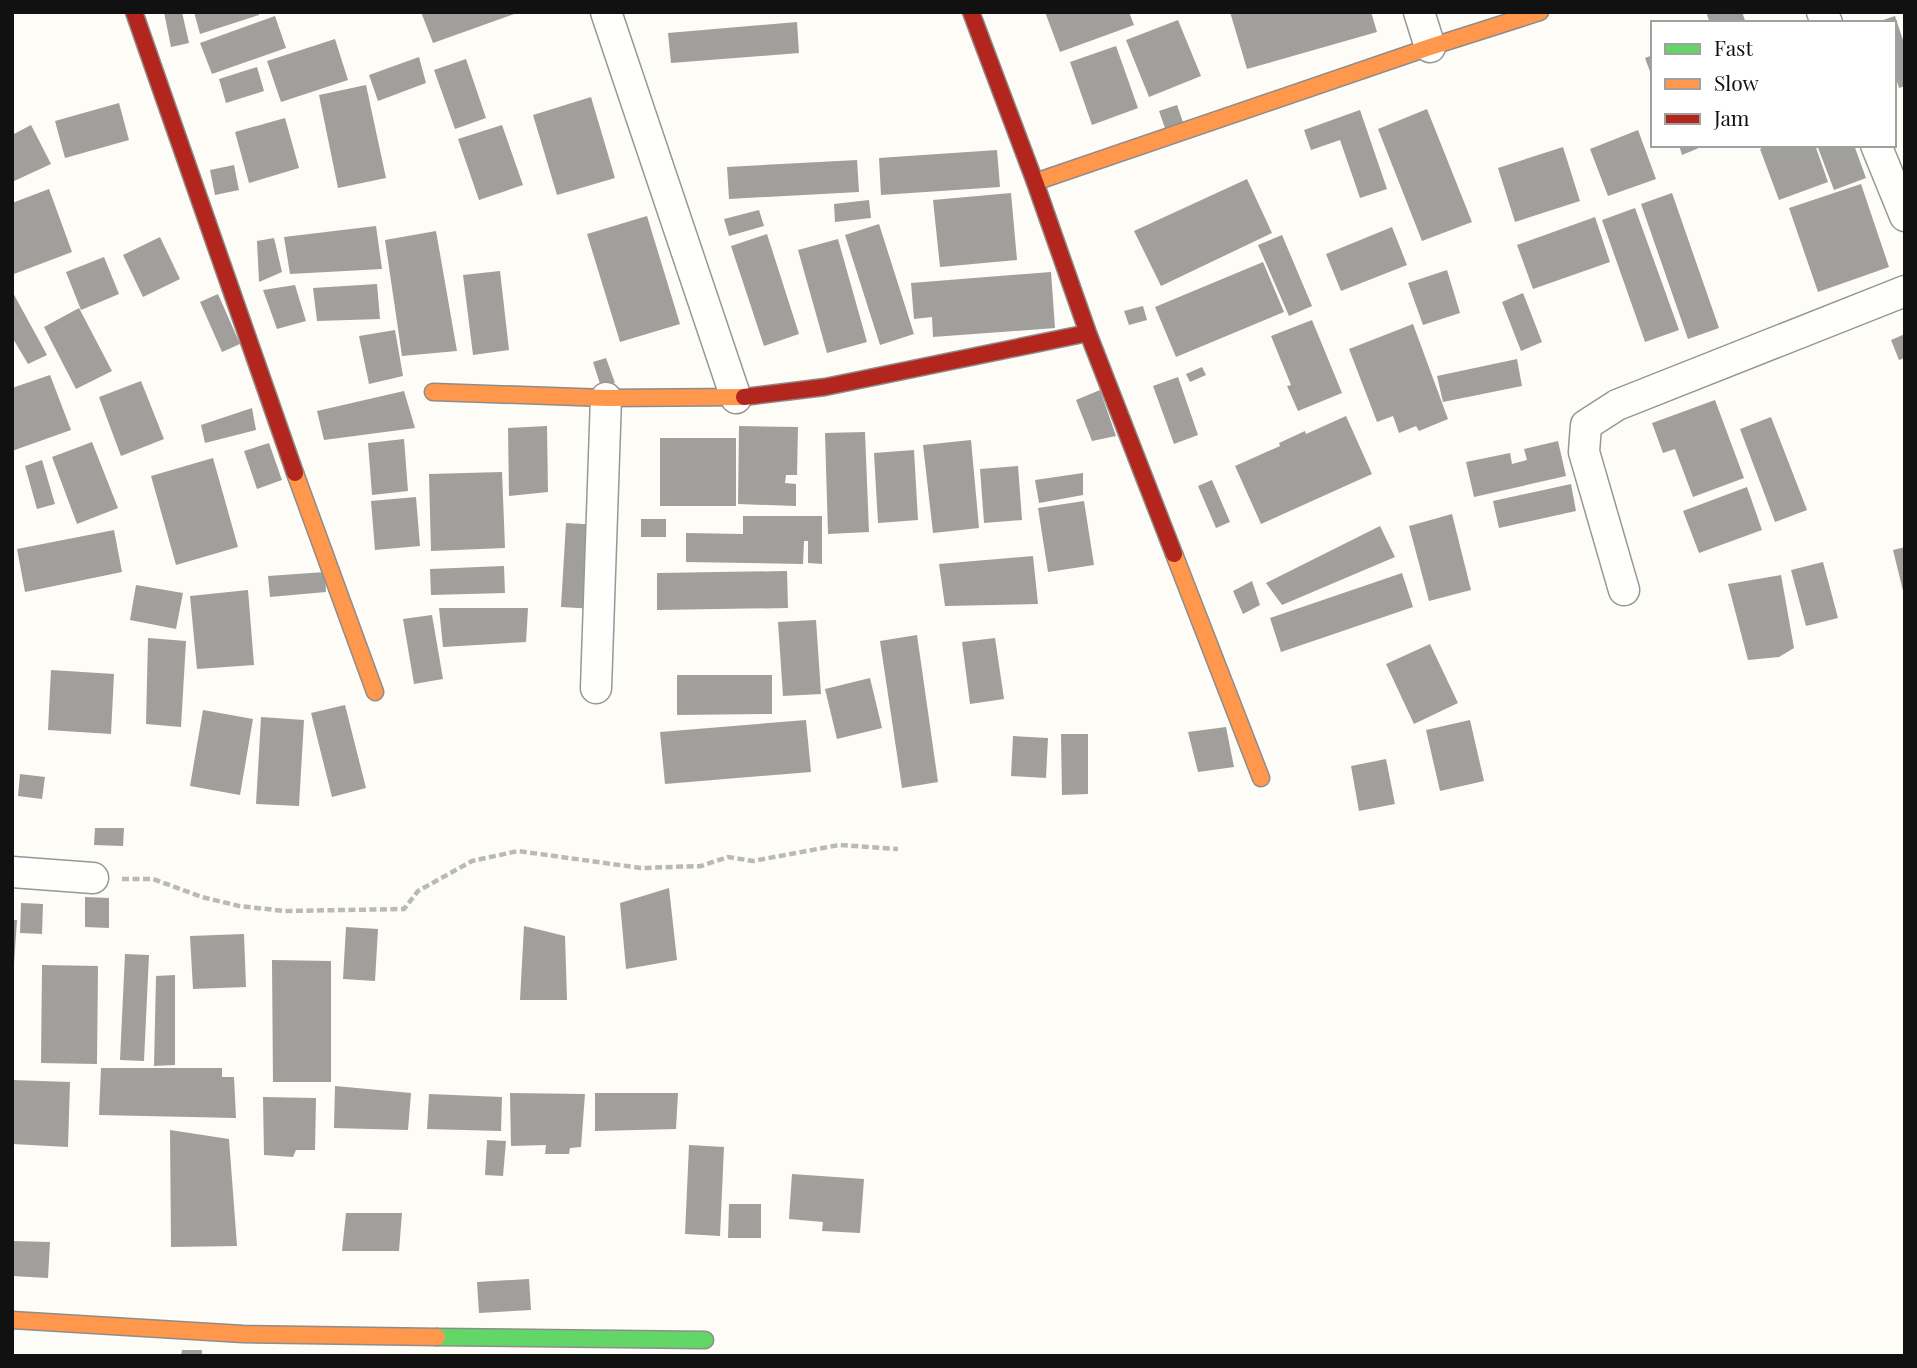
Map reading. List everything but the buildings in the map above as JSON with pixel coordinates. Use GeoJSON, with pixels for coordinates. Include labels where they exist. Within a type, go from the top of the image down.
{"type":"FeatureCollection","features":[{"type":"Feature","properties":{"kind":"street"},"geometry":{"type":"LineString","coordinates":[[134,12],[253,358],[375,692]]}},
{"type":"Feature","properties":{"kind":"street"},"geometry":{"type":"LineString","coordinates":[[606,12],[736,398]]}},
{"type":"Feature","properties":{"kind":"street"},"geometry":{"type":"LineString","coordinates":[[971,12],[1088,333],[1261,778]]}},
{"type":"Feature","properties":{"kind":"street"},"geometry":{"type":"LineString","coordinates":[[1419,12],[1430,47]]}},
{"type":"Feature","properties":{"kind":"street"},"geometry":{"type":"LineString","coordinates":[[1035,182],[1430,47],[1541,12]]}},
{"type":"Feature","properties":{"kind":"street"},"geometry":{"type":"LineString","coordinates":[[1877,147],[1905,216]]}},
{"type":"Feature","properties":{"kind":"street"},"geometry":{"type":"LineString","coordinates":[[1624,590],[1584,452],[1586,425],[1617,405],[1905,291]]}},
{"type":"Feature","properties":{"kind":"street"},"geometry":{"type":"LineString","coordinates":[[433,393],[606,398],[736,398],[825,387],[1088,333]]}},
{"type":"Feature","properties":{"kind":"street"},"geometry":{"type":"LineString","coordinates":[[596,688],[606,398]]}},
{"type":"Feature","properties":{"kind":"street"},"geometry":{"type":"LineString","coordinates":[[12,872],[93,878]]}},
{"type":"Feature","properties":{"kind":"street"},"geometry":{"type":"LineString","coordinates":[[12,1320],[243,1334],[705,1340]]}},
{"type":"Feature","properties":{"kind":"path"},"geometry":{"type":"LineString","coordinates":[[93,878],[153,880],[239,906],[285,911],[404,909],[418,891],[472,861],[518,851],[640,868],[701,866],[728,857],[752,861],[839,845],[898,849]]}},
{"type":"Feature","properties":{"kind":"traffic: fast"},"geometry":{"type":"LineString","coordinates":[[437,1337],[705,1340]]}},
{"type":"Feature","properties":{"kind":"traffic: slow"},"geometry":{"type":"LineString","coordinates":[[1035,182],[1540,12]]}},
{"type":"Feature","properties":{"kind":"traffic: slow"},"geometry":{"type":"LineString","coordinates":[[433,392],[606,398],[744,397]]}},
{"type":"Feature","properties":{"kind":"traffic: slow"},"geometry":{"type":"LineString","coordinates":[[295,473],[375,692]]}},
{"type":"Feature","properties":{"kind":"traffic: slow"},"geometry":{"type":"LineString","coordinates":[[1174,554],[1261,778]]}},
{"type":"Feature","properties":{"kind":"traffic: slow"},"geometry":{"type":"LineString","coordinates":[[12,1320],[243,1334],[437,1337]]}},
{"type":"Feature","properties":{"kind":"traffic: jam"},"geometry":{"type":"LineString","coordinates":[[134,12],[295,473]]}},
{"type":"Feature","properties":{"kind":"traffic: jam"},"geometry":{"type":"LineString","coordinates":[[971,12],[1088,333],[1174,554]]}},
{"type":"Feature","properties":{"kind":"traffic: jam"},"geometry":{"type":"LineString","coordinates":[[744,397],[825,387],[1088,333]]}}]}
